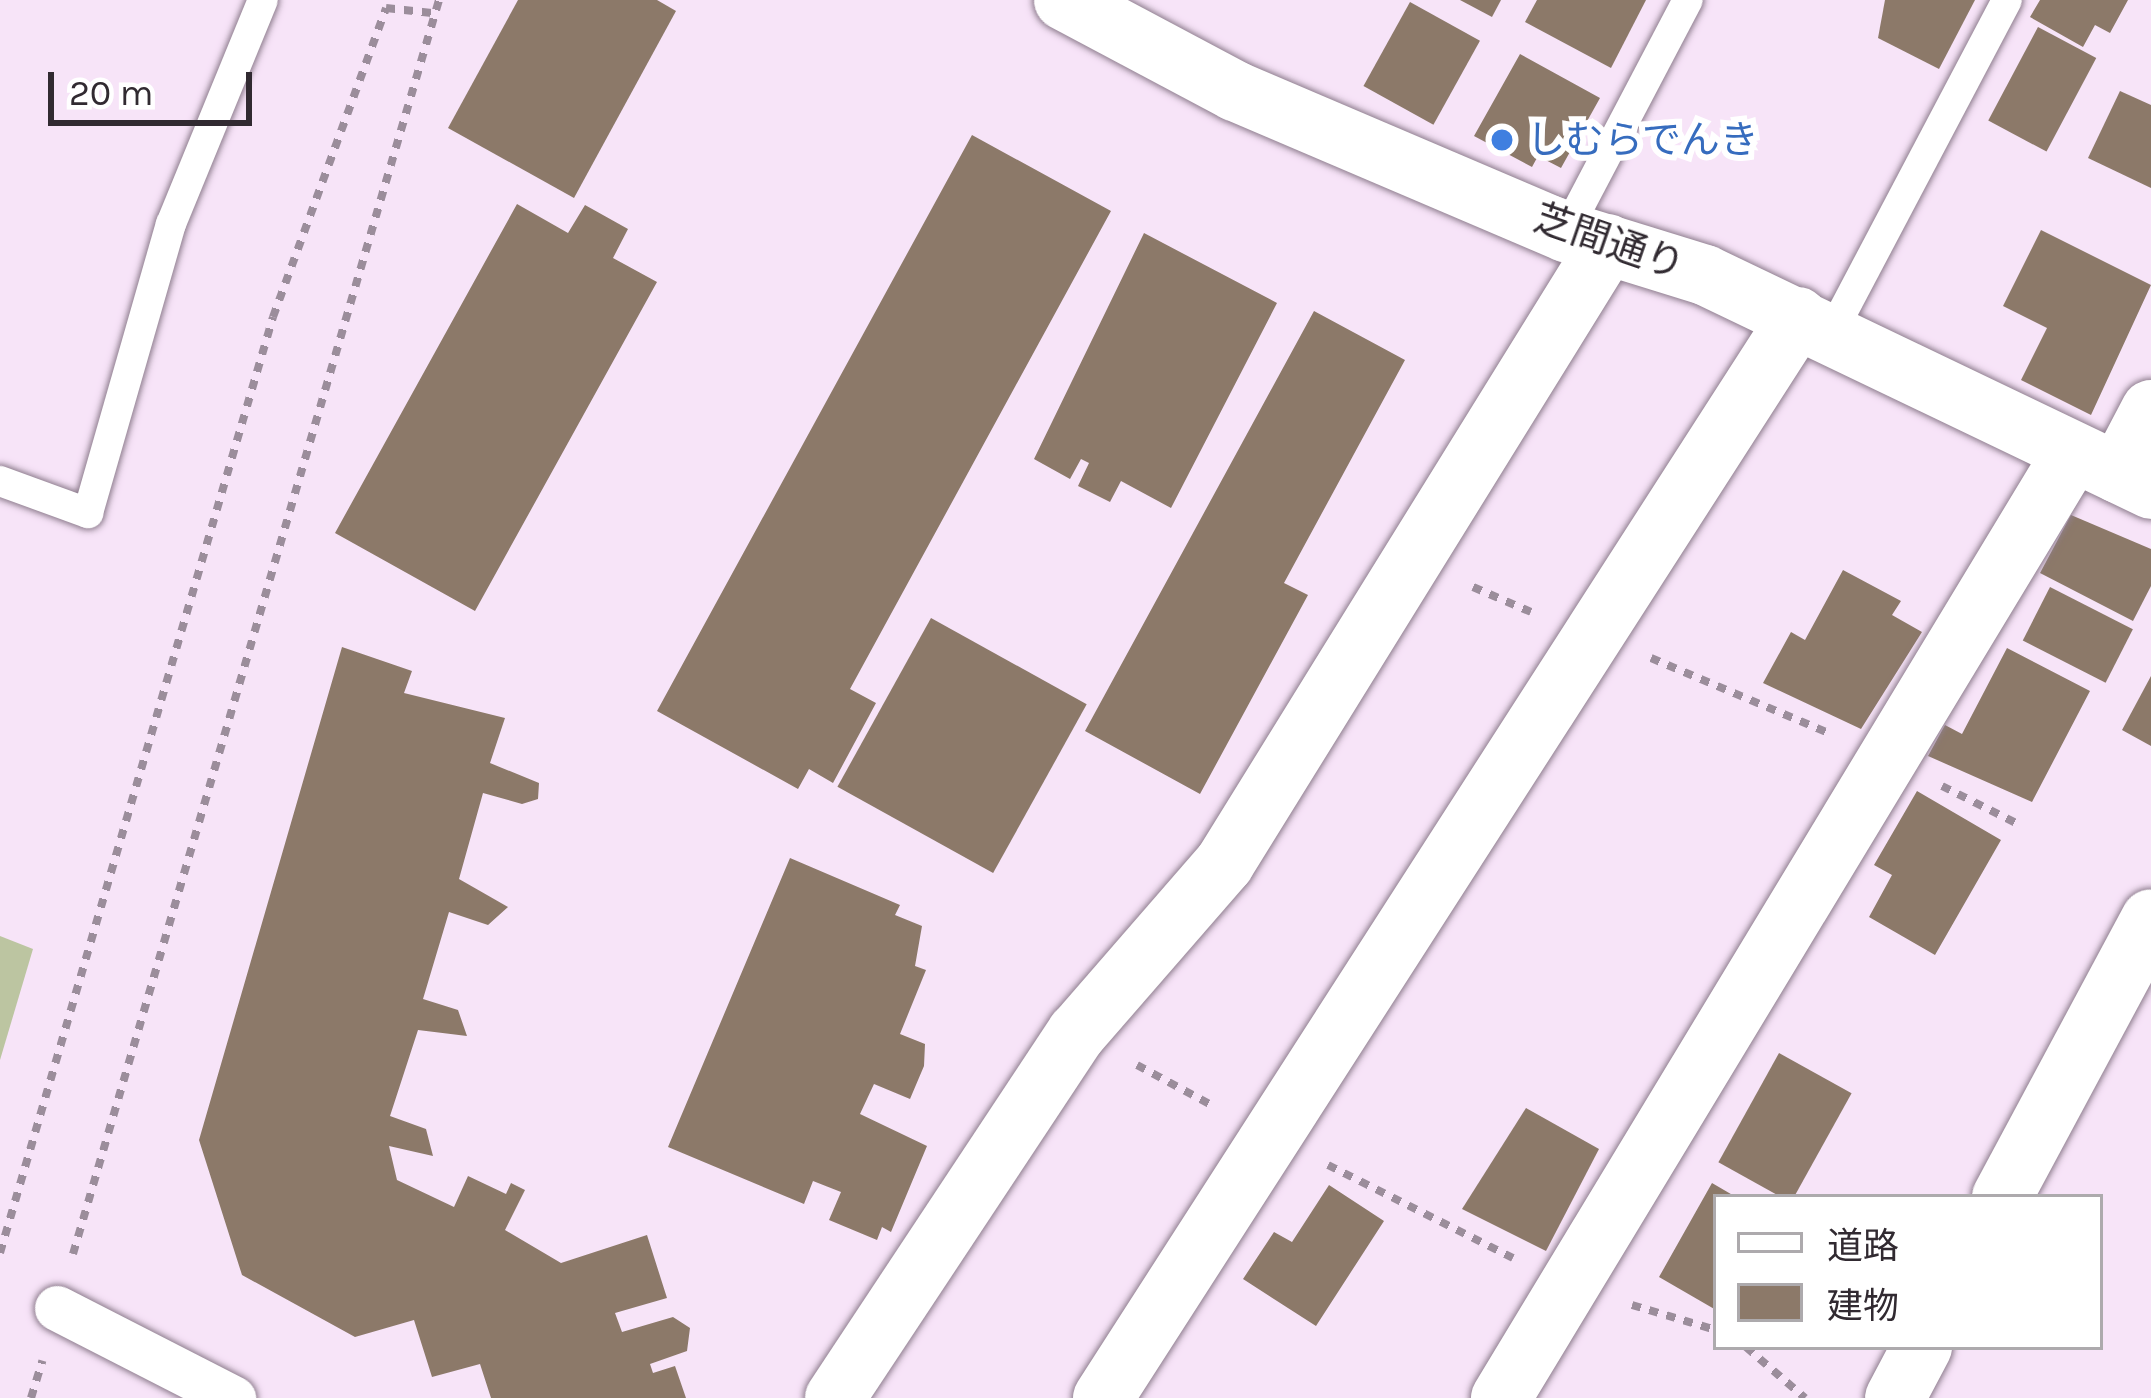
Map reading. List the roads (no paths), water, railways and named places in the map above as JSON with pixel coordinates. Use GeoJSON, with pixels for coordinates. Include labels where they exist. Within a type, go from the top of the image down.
{"type":"FeatureCollection","features":[{"type":"Feature","properties":{"kind":"street","name":"芝間通り"},"geometry":{"type":"LineString","coordinates":[[1064,0],[1235,91],[1587,238],[1815,324],[2114,472]]}},
{"type":"Feature","properties":{"kind":"street"},"geometry":{"type":"LineString","coordinates":[[836,1398],[1077,1033],[1224,864],[1417,563],[1587,238]]}},
{"type":"Feature","properties":{"kind":"street"},"geometry":{"type":"LineString","coordinates":[[1102,1398],[1593,638],[1815,324]]}},
{"type":"Feature","properties":{"kind":"street"},"geometry":{"type":"LineString","coordinates":[[1501,1398],[1888,758],[2114,472],[2151,410]]}},
{"type":"Feature","properties":{"kind":"street"},"geometry":{"type":"LineString","coordinates":[[2004,1194],[2151,919]]}},
{"type":"Feature","properties":{"kind":"street"},"geometry":{"type":"LineString","coordinates":[[57,1308],[233,1398]]}},
{"type":"Feature","properties":{"kind":"street"},"geometry":{"type":"LineString","coordinates":[[1894,1398],[1920,1350]]}},
{"type":"Feature","properties":{"kind":"lane"},"geometry":{"type":"LineString","coordinates":[[0,481],[88,513],[171,224],[263,0]]}},
{"type":"Feature","properties":{"kind":"lane"},"geometry":{"type":"LineString","coordinates":[[1587,238],[1688,0]]}},
{"type":"Feature","properties":{"kind":"lane"},"geometry":{"type":"LineString","coordinates":[[1815,324],[2007,0]]}},
{"type":"Feature","properties":{"kind":"place","name":"しむらでんき"},"geometry":{"type":"Point","coordinates":[1502,140]}}]}
